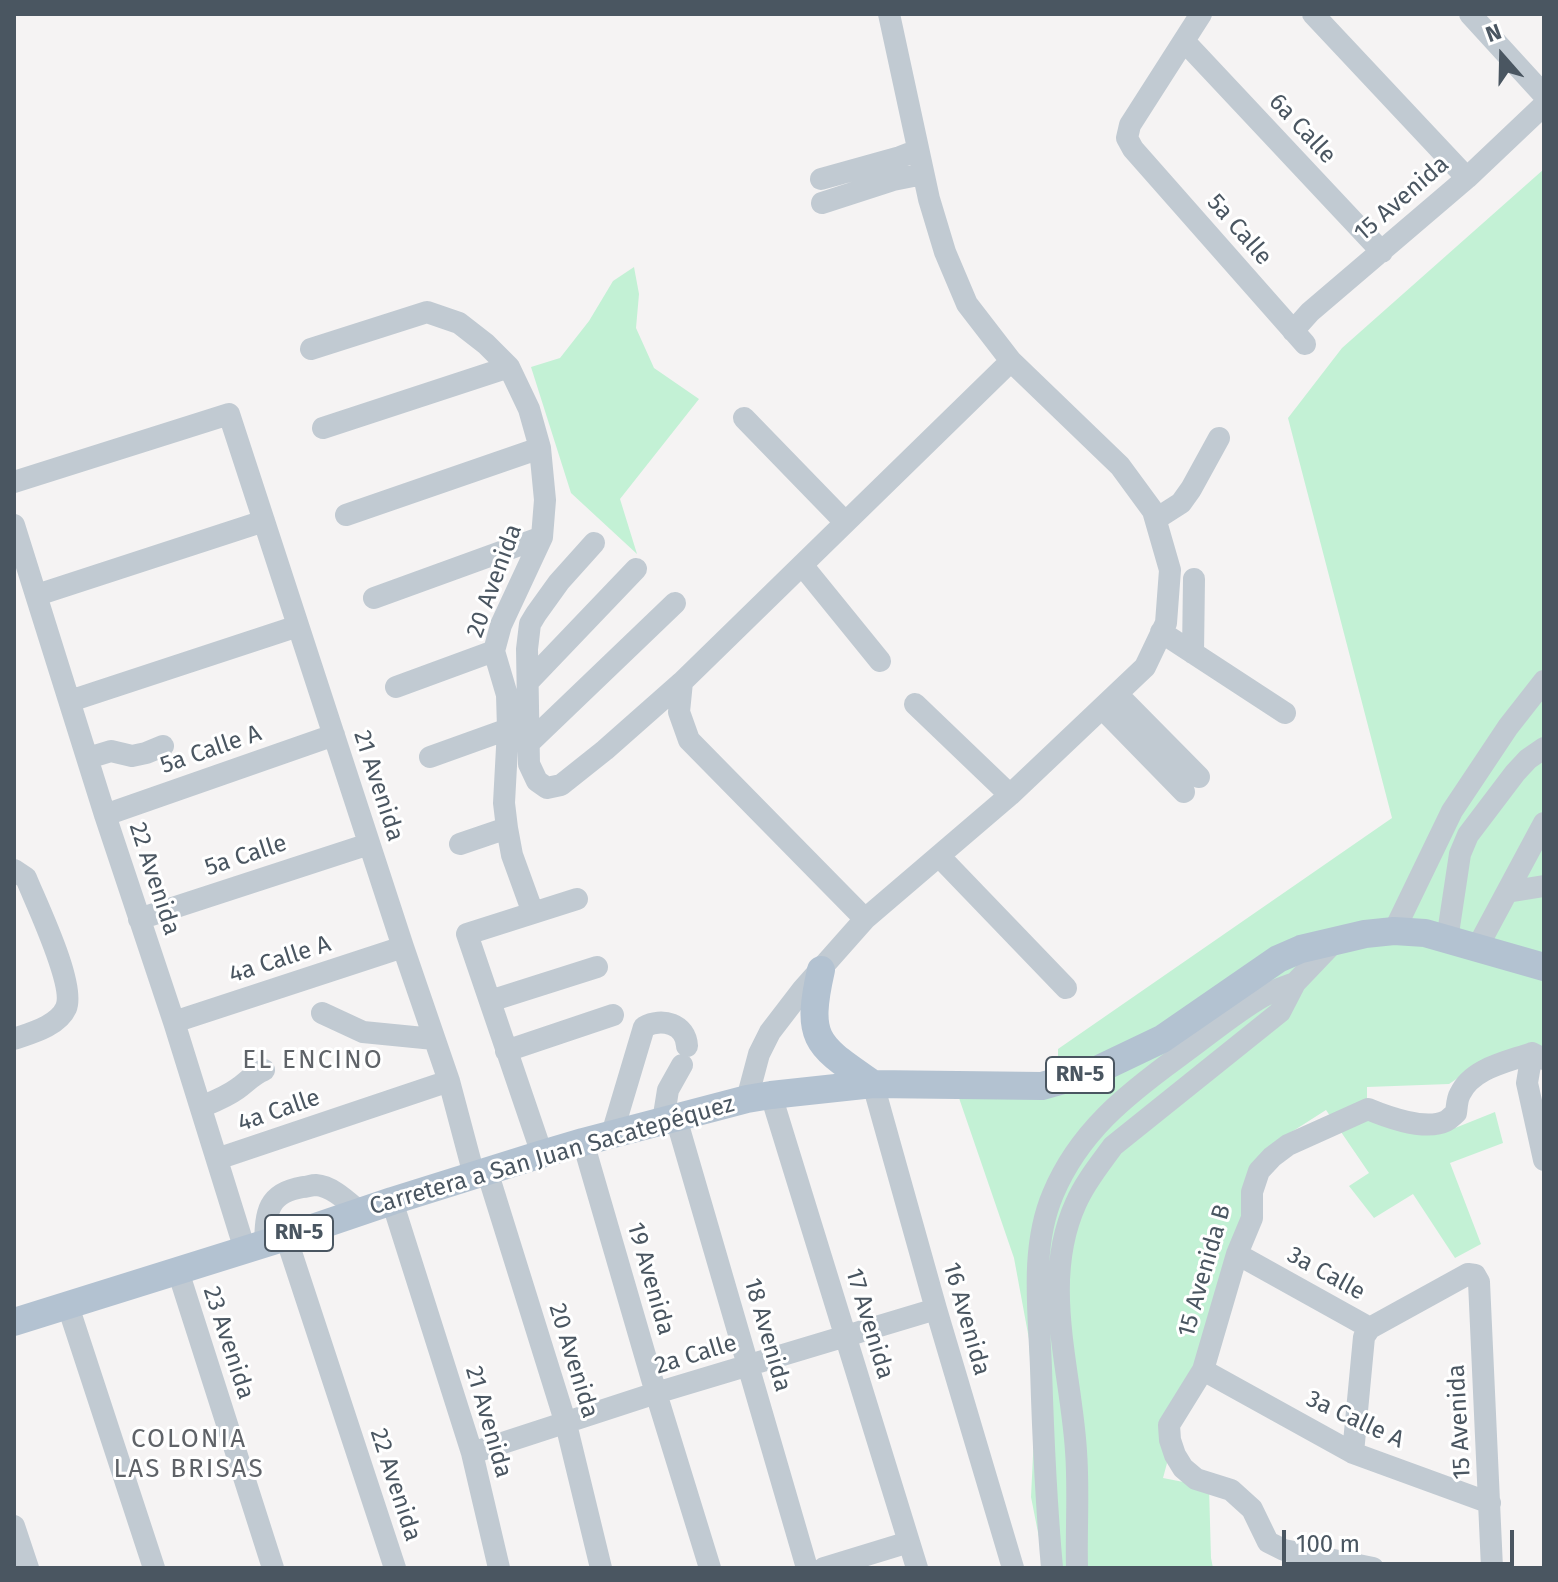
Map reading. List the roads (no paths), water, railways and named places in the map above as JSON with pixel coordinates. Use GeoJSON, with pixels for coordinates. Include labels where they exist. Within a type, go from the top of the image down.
{"type":"FeatureCollection","features":[{"type":"Feature","properties":{"kind":"main road","name":"Carretera a San Juan Sacatepéquez"},"geometry":{"type":"LineString","coordinates":[[14,1322],[542,1154],[759,1097],[873,1084],[1042,1086],[1095,1071],[1162,1039],[1278,959],[1337,939],[1394,931],[1425,933],[1544,967]]}},
{"type":"Feature","properties":{"kind":"main road"},"geometry":{"type":"LineString","coordinates":[[821,970],[813,1016],[819,1039],[828,1052],[873,1084]]}},
{"type":"Feature","properties":{"kind":"street"},"geometry":{"type":"LineString","coordinates":[[759,1097],[759,1054],[770,1032],[803,989],[865,919],[1010,795],[1145,667],[1166,623],[1170,570],[1153,511],[1120,466],[1011,361],[967,304],[945,252],[929,199],[889,14]]}},
{"type":"Feature","properties":{"kind":"street"},"geometry":{"type":"LineString","coordinates":[[1184,41],[1201,14]]}},
{"type":"Feature","properties":{"kind":"street"},"geometry":{"type":"LineString","coordinates":[[1313,14],[1467,178]]}},
{"type":"Feature","properties":{"kind":"street"},"geometry":{"type":"LineString","coordinates":[[1472,15],[1544,95]]}},
{"type":"Feature","properties":{"kind":"street","name":"5a Calle"},"geometry":{"type":"LineString","coordinates":[[1184,41],[1130,125],[1127,138],[1133,149],[1299,337]]}},
{"type":"Feature","properties":{"kind":"street","name":"6a Calle"},"geometry":{"type":"LineString","coordinates":[[1184,41],[1382,252]]}},
{"type":"Feature","properties":{"kind":"street","name":"15 Avenida"},"geometry":{"type":"LineString","coordinates":[[1299,337],[1310,312],[1467,178],[1544,105]]}},
{"type":"Feature","properties":{"kind":"street"},"geometry":{"type":"LineString","coordinates":[[821,179],[918,150]]}},
{"type":"Feature","properties":{"kind":"street"},"geometry":{"type":"LineString","coordinates":[[822,203],[893,180],[923,174]]}},
{"type":"Feature","properties":{"kind":"street","name":"20 Avenida"},"geometry":{"type":"LineString","coordinates":[[311,349],[427,312],[459,323],[486,344],[509,367],[529,409],[540,448],[545,500],[542,537],[501,625],[494,651],[507,695],[504,803],[507,828],[512,855],[533,913]]}},
{"type":"Feature","properties":{"kind":"street"},"geometry":{"type":"LineString","coordinates":[[594,543],[559,582],[530,624],[527,649],[529,764],[537,781],[547,788],[561,785],[682,682],[1011,361]]}},
{"type":"Feature","properties":{"kind":"street"},"geometry":{"type":"LineString","coordinates":[[323,428],[509,367]]}},
{"type":"Feature","properties":{"kind":"street","name":"21 Avenida"},"geometry":{"type":"LineString","coordinates":[[14,482],[229,414],[403,947],[481,1173]]}},
{"type":"Feature","properties":{"kind":"street"},"geometry":{"type":"LineString","coordinates":[[744,418],[845,522]]}},
{"type":"Feature","properties":{"kind":"street"},"geometry":{"type":"LineString","coordinates":[[1156,519],[1181,503],[1219,438]]}},
{"type":"Feature","properties":{"kind":"street"},"geometry":{"type":"LineString","coordinates":[[346,515],[540,448]]}},
{"type":"Feature","properties":{"kind":"street"},"geometry":{"type":"LineString","coordinates":[[37,595],[264,521]]}},
{"type":"Feature","properties":{"kind":"street","name":"22 Avenida"},"geometry":{"type":"LineString","coordinates":[[14,525],[217,1159],[265,1244],[395,1567]]}},
{"type":"Feature","properties":{"kind":"street"},"geometry":{"type":"LineString","coordinates":[[374,598],[542,537]]}},
{"type":"Feature","properties":{"kind":"street"},"geometry":{"type":"LineString","coordinates":[[802,565],[880,661]]}},
{"type":"Feature","properties":{"kind":"street"},"geometry":{"type":"LineString","coordinates":[[528,682],[636,569]]}},
{"type":"Feature","properties":{"kind":"street"},"geometry":{"type":"LineString","coordinates":[[1193,653],[1194,579]]}},
{"type":"Feature","properties":{"kind":"street"},"geometry":{"type":"LineString","coordinates":[[530,742],[675,603]]}},
{"type":"Feature","properties":{"kind":"street"},"geometry":{"type":"LineString","coordinates":[[70,701],[298,626]]}},
{"type":"Feature","properties":{"kind":"street"},"geometry":{"type":"LineString","coordinates":[[1161,632],[1285,713]]}},
{"type":"Feature","properties":{"kind":"street"},"geometry":{"type":"LineString","coordinates":[[396,687],[494,651]]}},
{"type":"Feature","properties":{"kind":"street"},"geometry":{"type":"LineString","coordinates":[[1394,931],[1452,811],[1508,727],[1544,681]]}},
{"type":"Feature","properties":{"kind":"street"},"geometry":{"type":"LineString","coordinates":[[682,682],[679,712],[689,740],[865,919]]}},
{"type":"Feature","properties":{"kind":"street"},"geometry":{"type":"LineString","coordinates":[[1110,701],[1191,784]]}},
{"type":"Feature","properties":{"kind":"street"},"geometry":{"type":"LineString","coordinates":[[915,704],[1010,795]]}},
{"type":"Feature","properties":{"kind":"street"},"geometry":{"type":"LineString","coordinates":[[430,757],[508,729]]}},
{"type":"Feature","properties":{"kind":"street","name":"5a Calle A"},"geometry":{"type":"LineString","coordinates":[[105,815],[334,735]]}},
{"type":"Feature","properties":{"kind":"street"},"geometry":{"type":"LineString","coordinates":[[88,758],[111,751],[132,756],[163,746]]}},
{"type":"Feature","properties":{"kind":"street"},"geometry":{"type":"LineString","coordinates":[[1447,940],[1460,854],[1468,835],[1515,773],[1544,748]]}},
{"type":"Feature","properties":{"kind":"street"},"geometry":{"type":"LineString","coordinates":[[1477,948],[1544,823]]}},
{"type":"Feature","properties":{"kind":"street"},"geometry":{"type":"LineString","coordinates":[[460,844],[507,828]]}},
{"type":"Feature","properties":{"kind":"street","name":"5a Calle"},"geometry":{"type":"LineString","coordinates":[[139,919],[369,844]]}},
{"type":"Feature","properties":{"kind":"street"},"geometry":{"type":"LineString","coordinates":[[939,856],[1066,988]]}},
{"type":"Feature","properties":{"kind":"street"},"geometry":{"type":"LineString","coordinates":[[14,870],[26,878],[59,958],[69,999],[61,1017],[37,1032],[14,1039]]}},
{"type":"Feature","properties":{"kind":"street"},"geometry":{"type":"LineString","coordinates":[[1507,892],[1544,886]]}},
{"type":"Feature","properties":{"kind":"street"},"geometry":{"type":"LineString","coordinates":[[542,1154],[467,934],[577,899]]}},
{"type":"Feature","properties":{"kind":"street"},"geometry":{"type":"LineString","coordinates":[[1077,1568],[1076,1451],[1058,1295],[1065,1235],[1076,1203],[1113,1146],[1280,1012],[1295,983],[1337,939]]}},
{"type":"Feature","properties":{"kind":"street","name":"4a Calle A"},"geometry":{"type":"LineString","coordinates":[[174,1022],[403,947]]}},
{"type":"Feature","properties":{"kind":"street"},"geometry":{"type":"LineString","coordinates":[[490,1001],[597,967]]}},
{"type":"Feature","properties":{"kind":"street"},"geometry":{"type":"LineString","coordinates":[[1052,1568],[1045,1497],[1038,1271],[1042,1230],[1052,1194],[1092,1129],[1115,1106],[1263,996],[1295,983]]}},
{"type":"Feature","properties":{"kind":"street"},"geometry":{"type":"LineString","coordinates":[[322,1013],[363,1032],[434,1039]]}},
{"type":"Feature","properties":{"kind":"street"},"geometry":{"type":"LineString","coordinates":[[506,1051],[613,1015]]}},
{"type":"Feature","properties":{"kind":"street"},"geometry":{"type":"LineString","coordinates":[[612,1134],[644,1027],[655,1022],[673,1024],[686,1038],[684,1055],[668,1090],[670,1119]]}},
{"type":"Feature","properties":{"kind":"street"},"geometry":{"type":"LineString","coordinates":[[1538,1056],[1527,1083],[1544,1160]]}},
{"type":"Feature","properties":{"kind":"street","name":"15 Avenida B"},"geometry":{"type":"LineString","coordinates":[[1373,1568],[1284,1550],[1268,1542],[1252,1509],[1231,1490],[1196,1479],[1183,1468],[1170,1440],[1169,1425],[1203,1370],[1237,1254],[1252,1218],[1252,1192],[1259,1171],[1272,1157],[1288,1145],[1368,1109],[1407,1122],[1444,1122],[1456,1113],[1459,1096],[1469,1080],[1487,1069],[1538,1056]]}},
{"type":"Feature","properties":{"kind":"street"},"geometry":{"type":"LineString","coordinates":[[201,1107],[219,1100],[264,1070]]}},
{"type":"Feature","properties":{"kind":"street","name":"4a Calle"},"geometry":{"type":"LineString","coordinates":[[217,1159],[449,1081]]}},
{"type":"Feature","properties":{"kind":"street","name":"16 Avenida"},"geometry":{"type":"LineString","coordinates":[[873,1084],[1013,1568]]}},
{"type":"Feature","properties":{"kind":"street","name":"17 Avenida"},"geometry":{"type":"LineString","coordinates":[[759,1097],[846,1337],[917,1568]]}},
{"type":"Feature","properties":{"kind":"street","name":"18 Avenida"},"geometry":{"type":"LineString","coordinates":[[670,1119],[749,1366],[807,1568]]}},
{"type":"Feature","properties":{"kind":"street","name":"19 Avenida"},"geometry":{"type":"LineString","coordinates":[[583,1142],[710,1568]]}},
{"type":"Feature","properties":{"kind":"street","name":"20 Avenida"},"geometry":{"type":"LineString","coordinates":[[481,1173],[566,1424],[601,1568]]}},
{"type":"Feature","properties":{"kind":"street"},"geometry":{"type":"LineString","coordinates":[[265,1244],[265,1221],[276,1197],[288,1190],[316,1185],[338,1194],[360,1212]]}},
{"type":"Feature","properties":{"kind":"street","name":"21 Avenida"},"geometry":{"type":"LineString","coordinates":[[392,1201],[472,1453],[499,1568]]}},
{"type":"Feature","properties":{"kind":"street","name":"3a Calle"},"geometry":{"type":"LineString","coordinates":[[1237,1254],[1370,1328],[1468,1274],[1475,1275]]}},
{"type":"Feature","properties":{"kind":"street","name":"23 Avenida"},"geometry":{"type":"LineString","coordinates":[[178,1271],[273,1568]]}},
{"type":"Feature","properties":{"kind":"street","name":"15 Avenida"},"geometry":{"type":"LineString","coordinates":[[1475,1275],[1479,1282],[1492,1568]]}},
{"type":"Feature","properties":{"kind":"street"},"geometry":{"type":"LineString","coordinates":[[68,1306],[154,1568]]}},
{"type":"Feature","properties":{"kind":"street","name":"2a Calle"},"geometry":{"type":"LineString","coordinates":[[472,1453],[656,1393],[936,1309]]}},
{"type":"Feature","properties":{"kind":"street"},"geometry":{"type":"LineString","coordinates":[[1353,1453],[1364,1337],[1370,1328]]}},
{"type":"Feature","properties":{"kind":"street","name":"3a Calle A"},"geometry":{"type":"LineString","coordinates":[[1203,1370],[1353,1453],[1490,1503]]}},
{"type":"Feature","properties":{"kind":"street"},"geometry":{"type":"LineString","coordinates":[[14,1526],[28,1568]]}},
{"type":"Feature","properties":{"kind":"street"},"geometry":{"type":"LineString","coordinates":[[824,1568],[909,1542]]}},
{"type":"Feature","properties":{"kind":"district","name":"EL ENCINO"},"geometry":{"type":"Point","coordinates":[313,1061]}},
{"type":"Feature","properties":{"kind":"district","name":"COLONIA LAS BRISAS"},"geometry":{"type":"Point","coordinates":[189,1455]}}]}
